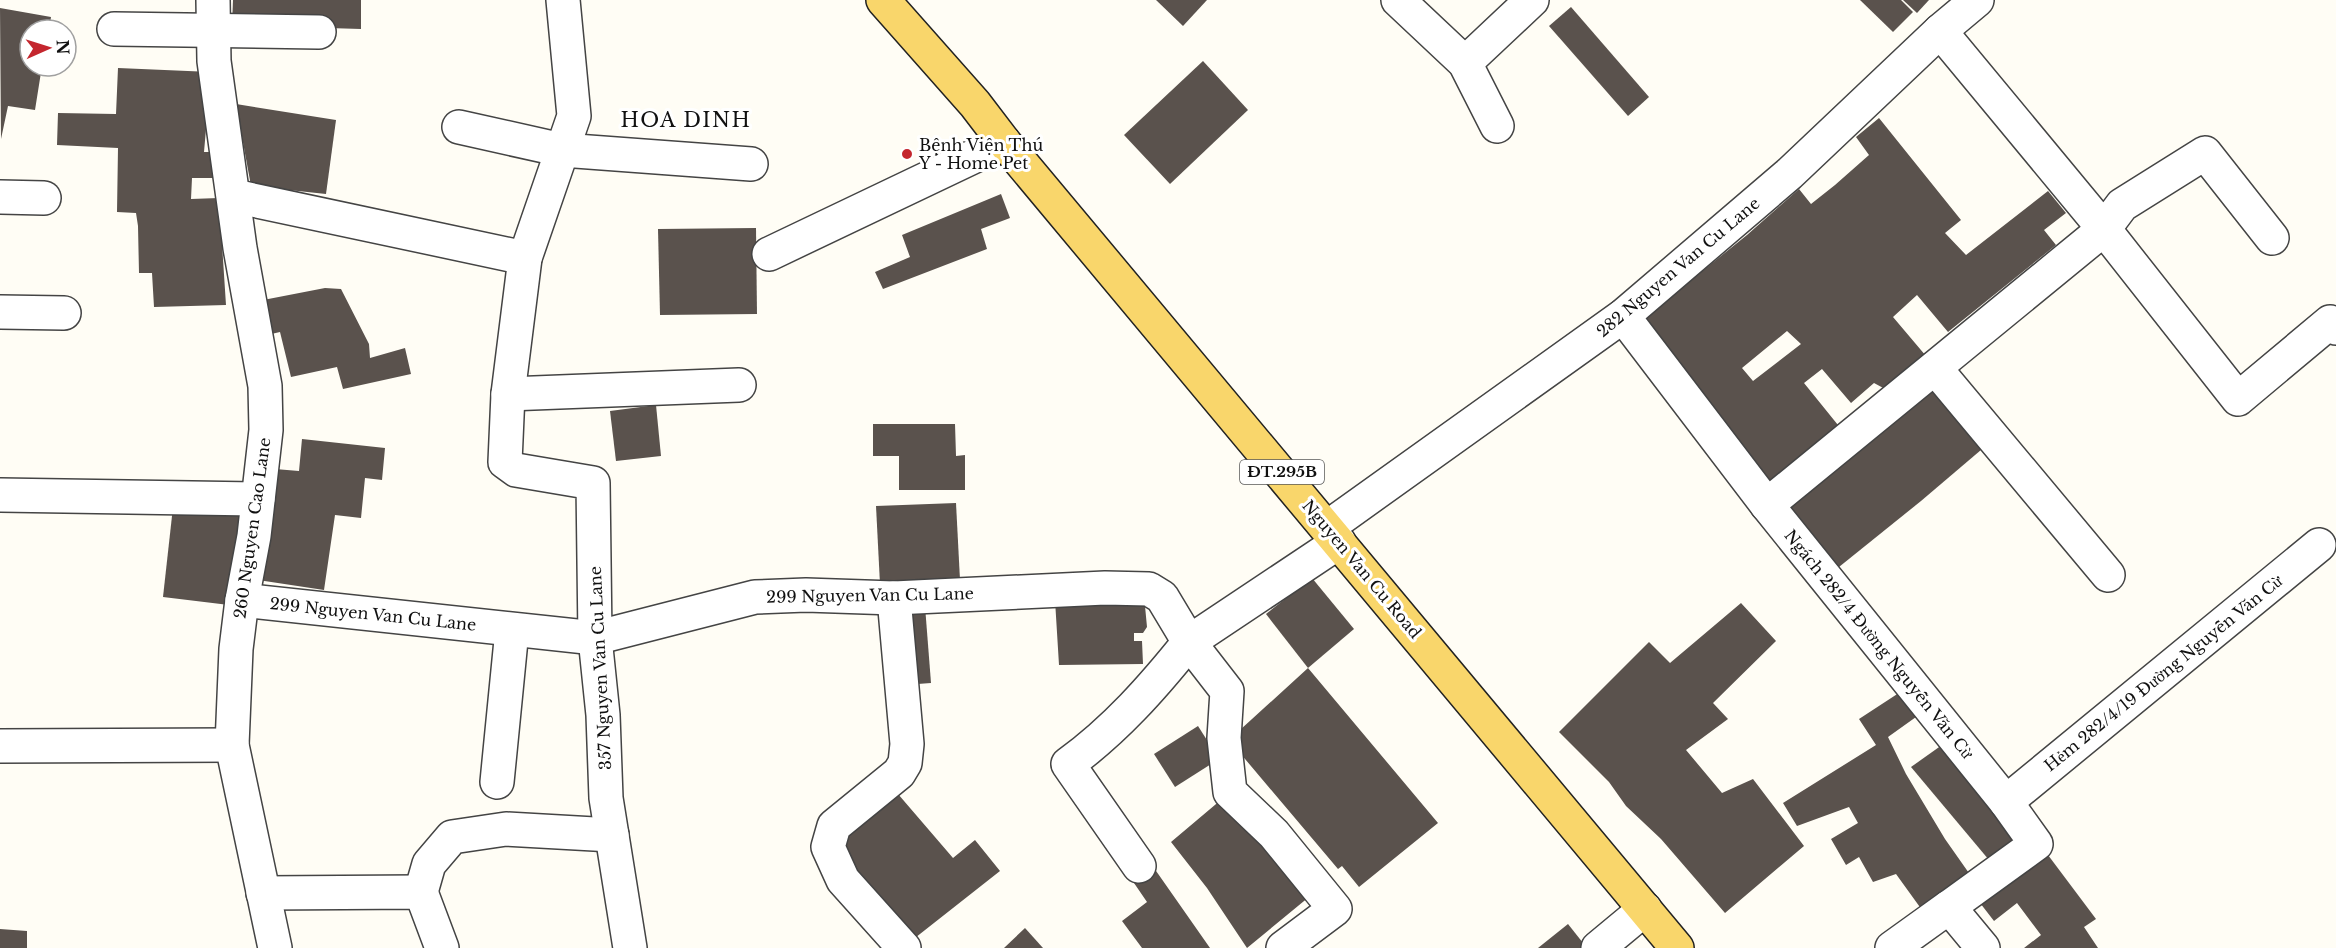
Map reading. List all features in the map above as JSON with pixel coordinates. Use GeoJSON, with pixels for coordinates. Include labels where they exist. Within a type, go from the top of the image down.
{"type":"FeatureCollection","features":[{"type":"Feature","properties":{"kind":"main road","name":"Nguyen Van Cu Road"},"geometry":{"type":"LineString","coordinates":[[894,5],[1004,142],[1677,948]]}},
{"type":"Feature","properties":{"kind":"street","name":"357 Nguyen Van Cu Lane"},"geometry":{"type":"LineString","coordinates":[[563,0],[574,116],[525,258],[508,394],[504,462],[516,470],[593,483],[595,639],[603,715],[606,798],[630,948]]}},
{"type":"Feature","properties":{"kind":"street"},"geometry":{"type":"LineString","coordinates":[[1398,0],[1465,63],[1497,126]]}},
{"type":"Feature","properties":{"kind":"street"},"geometry":{"type":"LineString","coordinates":[[1465,63],[1532,0]]}},
{"type":"Feature","properties":{"kind":"street","name":"282 Nguyen Van Cu Lane"},"geometry":{"type":"LineString","coordinates":[[1334,535],[1623,316],[1789,174],[1977,0]]}},
{"type":"Feature","properties":{"kind":"street"},"geometry":{"type":"LineString","coordinates":[[114,29],[214,15],[319,32]]}},
{"type":"Feature","properties":{"kind":"street","name":"260 Nguyen Cao Lane"},"geometry":{"type":"LineString","coordinates":[[214,15],[214,62],[240,248],[265,386],[266,430],[254,537],[242,600],[236,649],[232,745],[275,948]]}},
{"type":"Feature","properties":{"kind":"street"},"geometry":{"type":"LineString","coordinates":[[1940,32],[2104,229],[2238,399],[2330,322],[2336,328]]}},
{"type":"Feature","properties":{"kind":"street"},"geometry":{"type":"LineString","coordinates":[[459,127],[562,150],[751,164]]}},
{"type":"Feature","properties":{"kind":"street"},"geometry":{"type":"LineString","coordinates":[[770,254],[1004,142]]}},
{"type":"Feature","properties":{"kind":"street"},"geometry":{"type":"LineString","coordinates":[[1767,505],[2104,229],[2122,205],[2205,153],[2272,238]]}},
{"type":"Feature","properties":{"kind":"street"},"geometry":{"type":"LineString","coordinates":[[0,196],[44,198]]}},
{"type":"Feature","properties":{"kind":"street"},"geometry":{"type":"LineString","coordinates":[[234,196],[525,258]]}},
{"type":"Feature","properties":{"kind":"street"},"geometry":{"type":"LineString","coordinates":[[0,312],[64,313]]}},
{"type":"Feature","properties":{"kind":"street","name":"Ngách 282/4 Đường Nguyễn Văn Cừ"},"geometry":{"type":"LineString","coordinates":[[1623,316],[1767,505],[2006,802],[2036,844],[1949,907]]}},
{"type":"Feature","properties":{"kind":"street"},"geometry":{"type":"LineString","coordinates":[[1935,368],[2108,575]]}},
{"type":"Feature","properties":{"kind":"street"},"geometry":{"type":"LineString","coordinates":[[508,394],[740,386]]}},
{"type":"Feature","properties":{"kind":"street"},"geometry":{"type":"LineString","coordinates":[[0,495],[258,499]]}},
{"type":"Feature","properties":{"kind":"street"},"geometry":{"type":"LineString","coordinates":[[1139,866],[1068,764],[1092,746],[1152,688],[1189,642],[1334,535]]}},
{"type":"Feature","properties":{"kind":"street","name":"Hẻm 282/4/19 Đường Nguyễn Văn Cừ"},"geometry":{"type":"LineString","coordinates":[[2006,802],[2319,545]]}},
{"type":"Feature","properties":{"kind":"street","name":"299 Nguyen Van Cu Lane"},"geometry":{"type":"LineString","coordinates":[[242,600],[595,639],[755,597],[806,595],[894,598],[1105,588],[1149,589],[1162,597],[1189,642],[1227,691],[1224,738],[1230,792],[1274,834],[1335,909],[1283,948]]}},
{"type":"Feature","properties":{"kind":"street"},"geometry":{"type":"LineString","coordinates":[[894,598],[907,744],[905,763],[899,773],[834,826],[828,847],[843,880],[904,948]]}},
{"type":"Feature","properties":{"kind":"street"},"geometry":{"type":"LineString","coordinates":[[497,782],[512,630]]}},
{"type":"Feature","properties":{"kind":"street"},"geometry":{"type":"LineString","coordinates":[[0,746],[232,745]]}},
{"type":"Feature","properties":{"kind":"street"},"geometry":{"type":"LineString","coordinates":[[442,948],[421,892],[429,864],[452,837],[506,829],[612,835]]}},
{"type":"Feature","properties":{"kind":"street"},"geometry":{"type":"LineString","coordinates":[[263,893],[421,892]]}},
{"type":"Feature","properties":{"kind":"street"},"geometry":{"type":"LineString","coordinates":[[1892,948],[1949,907],[1983,948]]}},
{"type":"Feature","properties":{"kind":"street"},"geometry":{"type":"LineString","coordinates":[[1598,948],[1645,909]]}},
{"type":"Feature","properties":{"kind":"building"},"geometry":{"type":"Polygon","coordinates":[[[233,0],[361,0],[361,29],[232,25],[233,0]]]}},
{"type":"Feature","properties":{"kind":"building"},"geometry":{"type":"Polygon","coordinates":[[[1156,0],[1207,0],[1183,26],[1156,0]]]}},
{"type":"Feature","properties":{"kind":"building"},"geometry":{"type":"Polygon","coordinates":[[[1860,0],[1901,0],[1913,12],[1893,32],[1860,0]]]}},
{"type":"Feature","properties":{"kind":"building"},"geometry":{"type":"Polygon","coordinates":[[[1903,0],[1929,0],[1917,13],[1903,0]]]}},
{"type":"Feature","properties":{"kind":"building"},"geometry":{"type":"Polygon","coordinates":[[[1571,7],[1649,97],[1628,116],[1549,26],[1571,7]]]}},
{"type":"Feature","properties":{"kind":"building"},"geometry":{"type":"Polygon","coordinates":[[[0,8],[51,17],[18,18],[18,78],[40,78],[35,110],[8,106],[1,139],[0,8]]]}},
{"type":"Feature","properties":{"kind":"building"},"geometry":{"type":"Polygon","coordinates":[[[1203,61],[1248,110],[1170,184],[1124,135],[1203,61]]]}},
{"type":"Feature","properties":{"kind":"building"},"geometry":{"type":"Polygon","coordinates":[[[118,68],[211,72],[204,152],[217,152],[216,178],[192,178],[191,199],[219,198],[226,305],[154,307],[152,273],[139,273],[136,213],[117,212],[118,148],[57,145],[58,113],[116,114],[118,68]]]}},
{"type":"Feature","properties":{"kind":"building"},"geometry":{"type":"Polygon","coordinates":[[[236,104],[336,120],[326,194],[251,186],[236,104]]]}},
{"type":"Feature","properties":{"kind":"building"},"geometry":{"type":"Polygon","coordinates":[[[1879,118],[1961,220],[1945,233],[1966,255],[2048,191],[2066,213],[2044,230],[2056,245],[1948,332],[1917,295],[1893,317],[1926,356],[1887,390],[1874,383],[1851,403],[1822,369],[1804,383],[1842,430],[1767,488],[1639,322],[1747,235],[1799,189],[1811,204],[1835,185],[1869,155],[1856,137],[1879,118]],[[1787,331],[1742,368],[1753,381],[1801,344],[1787,331]]]}},
{"type":"Feature","properties":{"kind":"building"},"geometry":{"type":"Polygon","coordinates":[[[1001,194],[1010,218],[981,229],[987,249],[883,289],[875,272],[910,257],[902,235],[1001,194]]]}},
{"type":"Feature","properties":{"kind":"building"},"geometry":{"type":"Polygon","coordinates":[[[756,228],[757,314],[660,315],[658,229],[756,228]]]}},
{"type":"Feature","properties":{"kind":"building"},"geometry":{"type":"Polygon","coordinates":[[[325,288],[341,289],[369,344],[370,358],[405,348],[411,374],[343,389],[337,367],[291,377],[280,332],[267,335],[258,301],[325,288]]]}},
{"type":"Feature","properties":{"kind":"building"},"geometry":{"type":"Polygon","coordinates":[[[1934,380],[1988,444],[1834,571],[1783,508],[1934,380]]]}},
{"type":"Feature","properties":{"kind":"building"},"geometry":{"type":"Polygon","coordinates":[[[656,405],[661,456],[616,461],[610,411],[656,405]]]}},
{"type":"Feature","properties":{"kind":"building"},"geometry":{"type":"Polygon","coordinates":[[[873,424],[955,424],[956,456],[965,455],[965,490],[899,490],[899,456],[873,456],[873,424]]]}},
{"type":"Feature","properties":{"kind":"building"},"geometry":{"type":"Polygon","coordinates":[[[302,439],[385,448],[382,480],[365,478],[361,518],[335,515],[324,590],[258,580],[275,469],[299,471],[302,439]]]}},
{"type":"Feature","properties":{"kind":"building"},"geometry":{"type":"Polygon","coordinates":[[[956,503],[960,580],[880,584],[876,506],[956,503]]]}},
{"type":"Feature","properties":{"kind":"building"},"geometry":{"type":"Polygon","coordinates":[[[173,507],[242,514],[229,605],[163,597],[173,507]]]}},
{"type":"Feature","properties":{"kind":"building"},"geometry":{"type":"Polygon","coordinates":[[[1312,578],[1354,629],[1308,668],[1266,614],[1312,578]]]}},
{"type":"Feature","properties":{"kind":"building"},"geometry":{"type":"Polygon","coordinates":[[[1055,600],[1137,600],[1145,606],[1147,627],[1143,633],[1134,633],[1134,641],[1142,641],[1143,664],[1059,665],[1055,600]]]}},
{"type":"Feature","properties":{"kind":"building"},"geometry":{"type":"Polygon","coordinates":[[[1741,603],[1776,641],[1713,703],[1728,719],[1686,750],[1722,793],[1753,779],[1804,846],[1725,913],[1661,839],[1626,806],[1609,782],[1559,732],[1649,642],[1670,663],[1741,603]]]}},
{"type":"Feature","properties":{"kind":"building"},"geometry":{"type":"Polygon","coordinates":[[[925,606],[931,683],[904,685],[899,608],[925,606]]]}},
{"type":"Feature","properties":{"kind":"building"},"geometry":{"type":"Polygon","coordinates":[[[1308,668],[1438,823],[1359,887],[1342,866],[1338,869],[1229,740],[1308,668]]]}},
{"type":"Feature","properties":{"kind":"building"},"geometry":{"type":"Polygon","coordinates":[[[1908,687],[1923,712],[1888,737],[1906,774],[1945,839],[1971,876],[1922,910],[1896,874],[1873,882],[1859,857],[1846,865],[1831,839],[1858,823],[1849,807],[1797,826],[1783,803],[1876,745],[1859,719],[1908,687]]]}},
{"type":"Feature","properties":{"kind":"building"},"geometry":{"type":"Polygon","coordinates":[[[1198,726],[1219,759],[1175,787],[1154,754],[1198,726]]]}},
{"type":"Feature","properties":{"kind":"building"},"geometry":{"type":"Polygon","coordinates":[[[1942,745],[2016,838],[1989,860],[1911,767],[1942,745]]]}},
{"type":"Feature","properties":{"kind":"building"},"geometry":{"type":"Polygon","coordinates":[[[892,787],[953,858],[975,840],[1000,871],[906,945],[847,878],[839,843],[892,787]]]}},
{"type":"Feature","properties":{"kind":"building"},"geometry":{"type":"Polygon","coordinates":[[[1222,799],[1315,892],[1247,948],[1207,888],[1171,842],[1222,799]]]}},
{"type":"Feature","properties":{"kind":"building"},"geometry":{"type":"Polygon","coordinates":[[[2042,847],[2096,919],[2084,927],[2098,948],[2024,948],[2041,935],[2017,903],[1994,921],[1977,899],[2042,847]]]}},
{"type":"Feature","properties":{"kind":"building"},"geometry":{"type":"Polygon","coordinates":[[[1154,868],[1210,948],[1142,948],[1122,921],[1147,902],[1134,883],[1154,868]]]}},
{"type":"Feature","properties":{"kind":"building"},"geometry":{"type":"Polygon","coordinates":[[[1568,924],[1587,948],[1538,948],[1568,924]]]}},
{"type":"Feature","properties":{"kind":"building"},"geometry":{"type":"Polygon","coordinates":[[[1025,928],[1043,948],[1004,948],[1025,928]]]}},
{"type":"Feature","properties":{"kind":"building"},"geometry":{"type":"Polygon","coordinates":[[[0,929],[27,931],[27,948],[0,948],[0,929]]]}},
{"type":"Feature","properties":{"kind":"place","name":"Bệnh Viện Thú Y - Home Pet"},"geometry":{"type":"Point","coordinates":[907,154]}},
{"type":"Feature","properties":{"kind":"district","name":"HOA DINH"},"geometry":{"type":"Point","coordinates":[686,120]}}]}
